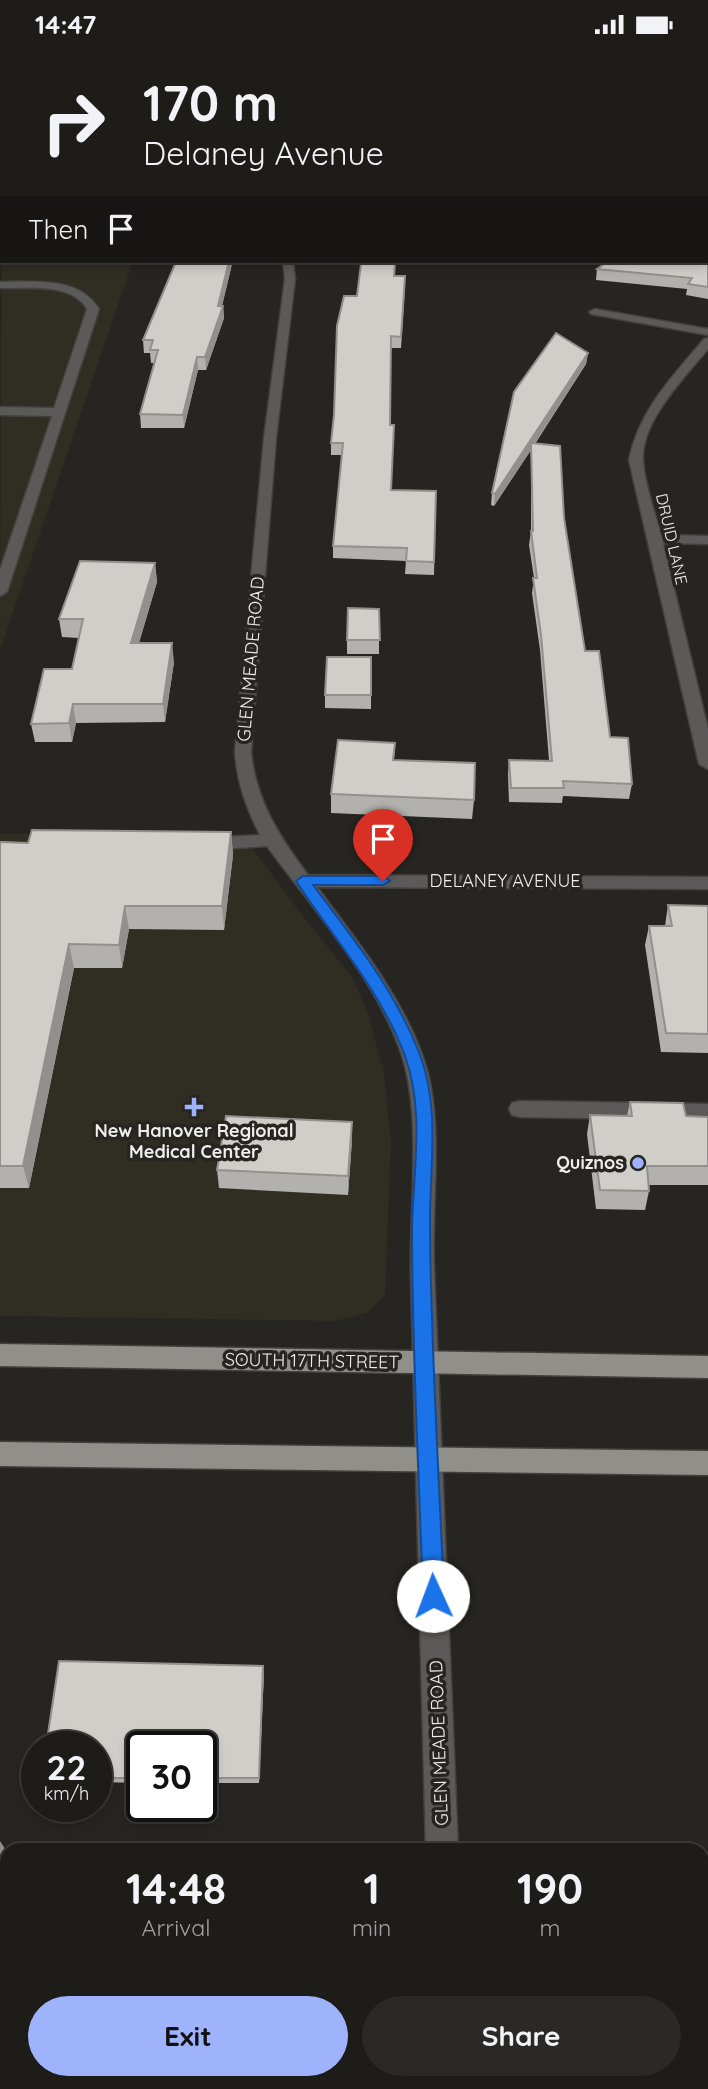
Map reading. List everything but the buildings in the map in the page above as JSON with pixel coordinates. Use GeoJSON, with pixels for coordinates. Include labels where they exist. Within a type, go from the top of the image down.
{"type":"FeatureCollection","features":[{"type":"Feature","properties":{"kind":"main road","name":"SOUTH 17TH STREET"},"geometry":{"type":"LineString","coordinates":[[0,1355],[708,1367]]}},
{"type":"Feature","properties":{"kind":"main road"},"geometry":{"type":"LineString","coordinates":[[0,1454],[708,1463]]}},
{"type":"Feature","properties":{"kind":"street","name":"GLEN MEADE ROAD"},"geometry":{"type":"LineString","coordinates":[[288,263],[290,279],[271,425],[243,721],[245,774],[254,805],[272,840],[371,974],[390,1006],[413,1058],[424,1109],[421,1229],[442,1843]]}},
{"type":"Feature","properties":{"kind":"street"},"geometry":{"type":"LineString","coordinates":[[0,285],[63,289],[80,293],[91,300],[93,309],[0,592]]}},
{"type":"Feature","properties":{"kind":"street"},"geometry":{"type":"LineString","coordinates":[[595,311],[708,332]]}},
{"type":"Feature","properties":{"kind":"street","name":"DRUID LANE"},"geometry":{"type":"LineString","coordinates":[[708,341],[646,421],[637,443],[636,460],[708,764]]}},
{"type":"Feature","properties":{"kind":"street"},"geometry":{"type":"LineString","coordinates":[[0,411],[58,412]]}},
{"type":"Feature","properties":{"kind":"street"},"geometry":{"type":"LineString","coordinates":[[654,539],[708,540]]}},
{"type":"Feature","properties":{"kind":"street"},"geometry":{"type":"LineString","coordinates":[[184,844],[272,840]]}},
{"type":"Feature","properties":{"kind":"street","name":"DELANEY AVENUE"},"geometry":{"type":"LineString","coordinates":[[303,881],[708,883]]}},
{"type":"Feature","properties":{"kind":"street"},"geometry":{"type":"LineString","coordinates":[[520,1109],[708,1112]]}},
{"type":"Feature","properties":{"kind":"shaded area"},"geometry":{"type":"Polygon","coordinates":[[[2,263],[132,263],[0,650],[2,263]]]}},
{"type":"Feature","properties":{"kind":"shaded area","name":"New Hanover Regional Medical Center"},"geometry":{"type":"Polygon","coordinates":[[[0,834],[242,834],[352,977],[368,1013],[384,1073],[391,1141],[385,1295],[367,1313],[334,1321],[0,1316],[0,834]]]}},
{"type":"Feature","properties":{"kind":"place","name":"New Hanover Regional Medical Center"},"geometry":{"type":"Point","coordinates":[194,1107]}},
{"type":"Feature","properties":{"kind":"place","name":"Quiznos"},"geometry":{"type":"Point","coordinates":[638,1163]}},
{"type":"Feature","properties":{"kind":"route"},"geometry":{"type":"LineString","coordinates":[[383,881],[303,881],[371,974],[390,1006],[413,1058],[424,1109],[421,1229],[433,1596]]}}]}
